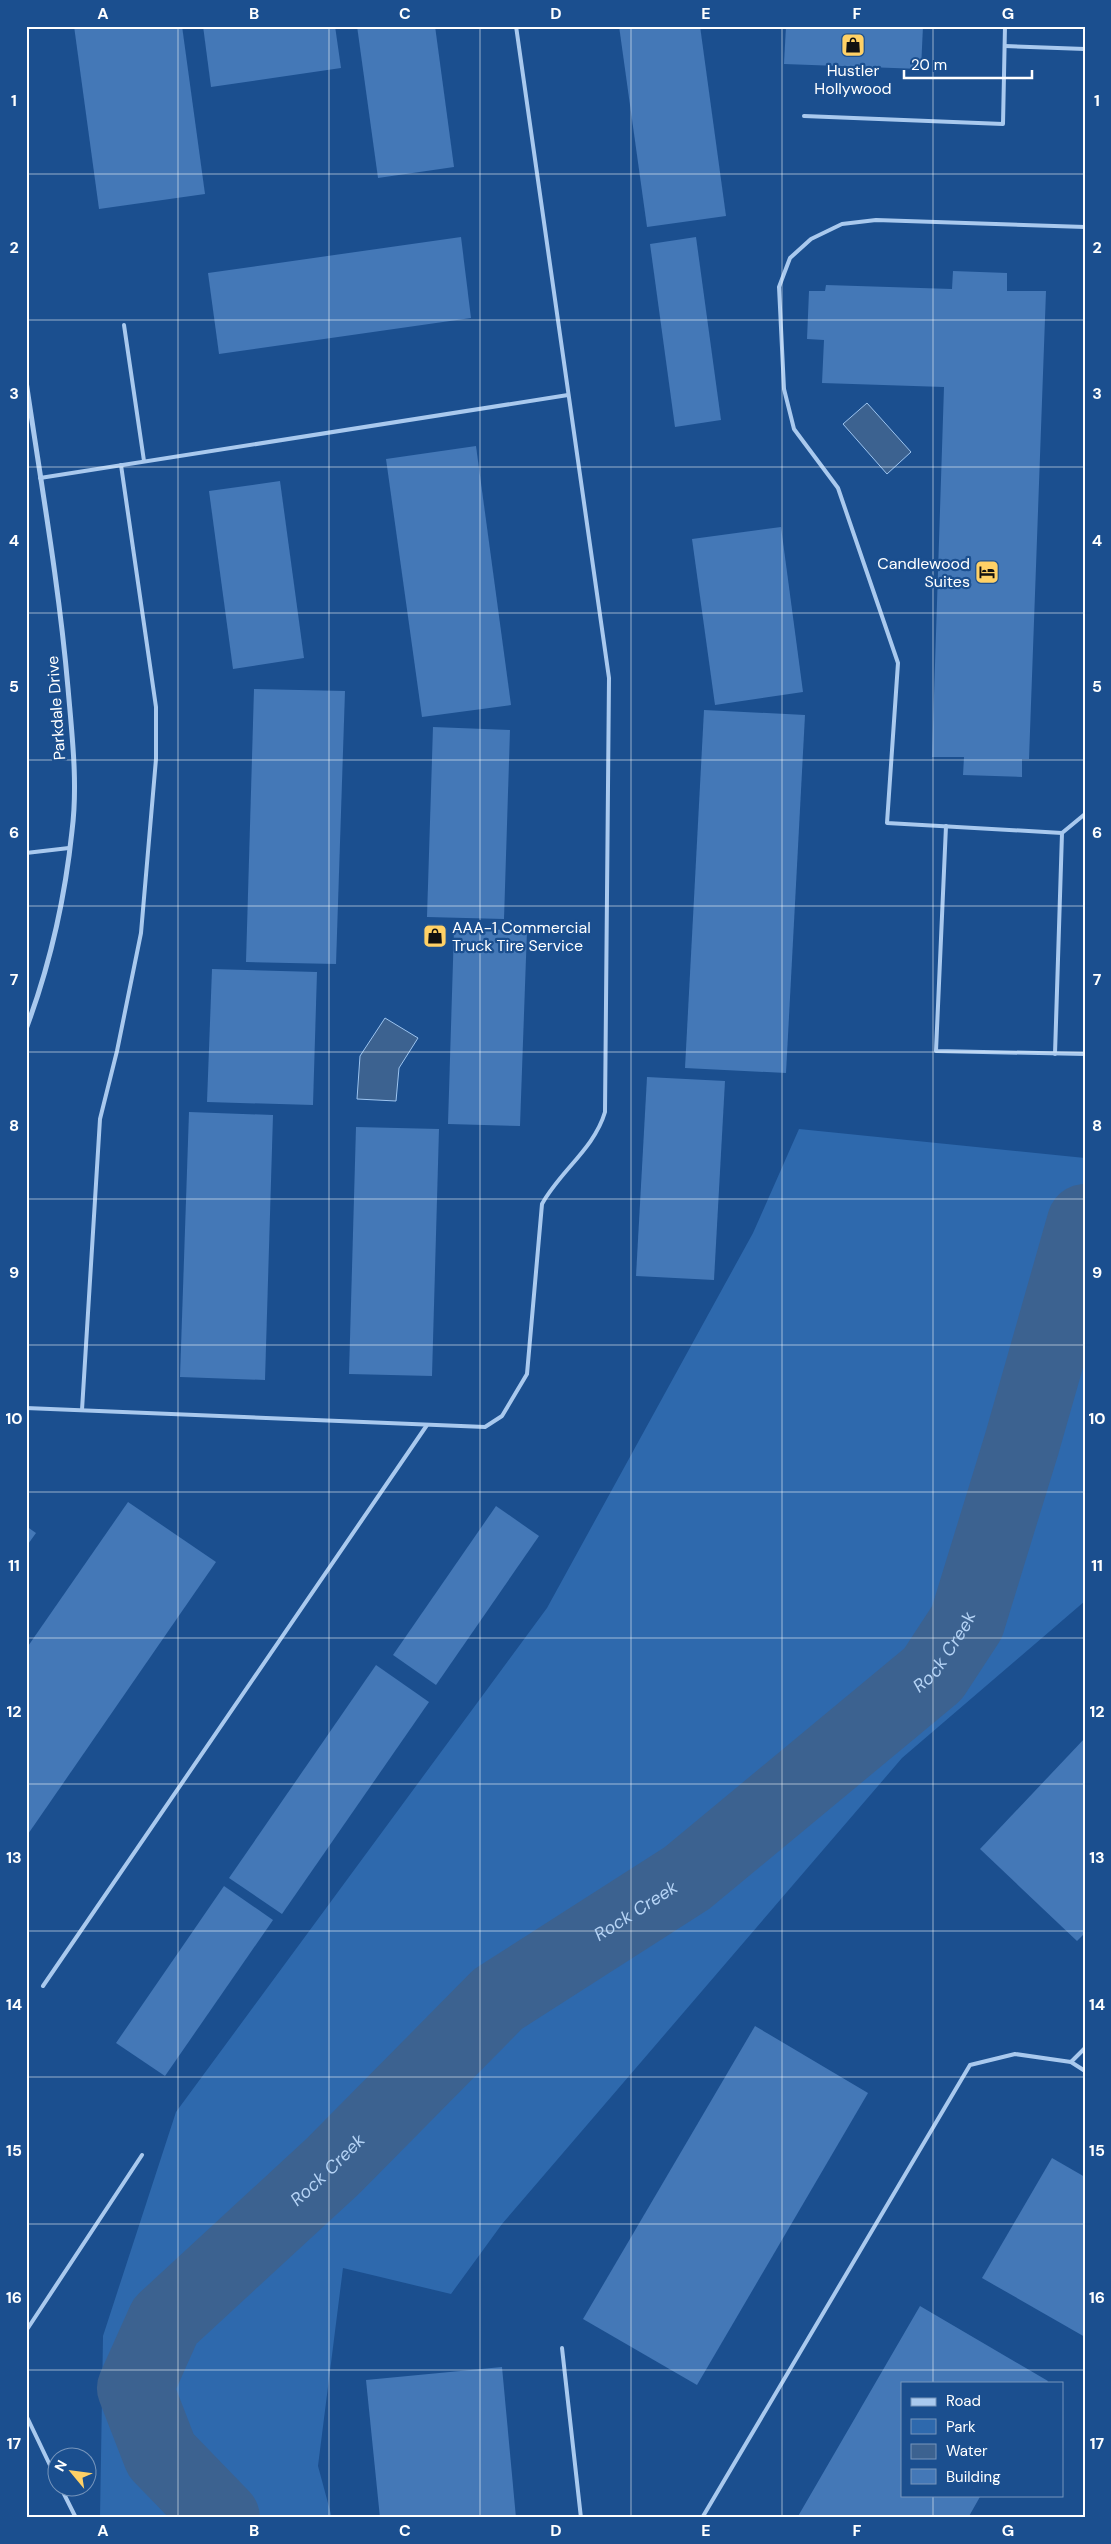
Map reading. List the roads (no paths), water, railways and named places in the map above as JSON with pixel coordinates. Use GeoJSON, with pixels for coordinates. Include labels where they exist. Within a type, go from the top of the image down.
{"type":"FeatureCollection","features":[{"type":"Feature","properties":{"kind":"street","name":"Parkdale Drive"},"geometry":{"type":"LineString","coordinates":[[26,381],[63,632],[74,752],[72,830],[60,913],[39,994],[26,1029]]}},
{"type":"Feature","properties":{"kind":"lane"},"geometry":{"type":"LineString","coordinates":[[26,1408],[486,1427],[502,1416],[514,1399],[527,1374],[542,1204],[550,1188],[593,1140],[605,1112],[608,678],[516,26]]}},
{"type":"Feature","properties":{"kind":"lane"},"geometry":{"type":"LineString","coordinates":[[804,116],[1003,124],[1005,26]]}},
{"type":"Feature","properties":{"kind":"lane"},"geometry":{"type":"LineString","coordinates":[[1005,46],[1085,49]]}},
{"type":"Feature","properties":{"kind":"lane"},"geometry":{"type":"LineString","coordinates":[[1085,227],[876,220],[842,224],[811,239],[790,258],[779,288],[784,389],[794,430],[838,488],[898,663],[887,823],[1062,833],[1085,814]]}},
{"type":"Feature","properties":{"kind":"lane"},"geometry":{"type":"LineString","coordinates":[[1085,258],[1085,300]]}},
{"type":"Feature","properties":{"kind":"lane"},"geometry":{"type":"LineString","coordinates":[[124,325],[144,462]]}},
{"type":"Feature","properties":{"kind":"lane"},"geometry":{"type":"LineString","coordinates":[[40,478],[568,396]]}},
{"type":"Feature","properties":{"kind":"lane"},"geometry":{"type":"LineString","coordinates":[[82,1410],[100,1119],[117,1051],[141,933],[156,758],[156,708],[122,465]]}},
{"type":"Feature","properties":{"kind":"lane"},"geometry":{"type":"LineString","coordinates":[[946,826],[936,1051],[1085,1054]]}},
{"type":"Feature","properties":{"kind":"lane"},"geometry":{"type":"LineString","coordinates":[[1055,1054],[1062,833]]}},
{"type":"Feature","properties":{"kind":"lane"},"geometry":{"type":"LineString","coordinates":[[26,853],[69,848]]}},
{"type":"Feature","properties":{"kind":"lane"},"geometry":{"type":"LineString","coordinates":[[42,1986],[427,1425]]}},
{"type":"Feature","properties":{"kind":"lane"},"geometry":{"type":"LineString","coordinates":[[1071,2062],[1085,2048]]}},
{"type":"Feature","properties":{"kind":"lane"},"geometry":{"type":"LineString","coordinates":[[702,2518],[970,2066],[1015,2054],[1071,2062],[1085,2071]]}},
{"type":"Feature","properties":{"kind":"lane"},"geometry":{"type":"LineString","coordinates":[[26,2330],[142,2156]]}},
{"type":"Feature","properties":{"kind":"lane"},"geometry":{"type":"LineString","coordinates":[[562,2348],[580,2518]]}},
{"type":"Feature","properties":{"kind":"lane"},"geometry":{"type":"LineString","coordinates":[[26,2416],[48,2462]]}},
{"type":"Feature","properties":{"kind":"lane"},"geometry":{"type":"LineString","coordinates":[[26,2427],[29,2423]]}},
{"type":"Feature","properties":{"kind":"lane"},"geometry":{"type":"LineString","coordinates":[[65,2496],[76,2518]]}},
{"type":"Feature","properties":{"kind":"water"},"geometry":{"type":"Polygon","coordinates":[[[867,403],[911,452],[887,474],[843,424],[867,403]]]}},
{"type":"Feature","properties":{"kind":"water"},"geometry":{"type":"Polygon","coordinates":[[[385,1018],[418,1038],[399,1068],[396,1101],[357,1099],[360,1056],[385,1018]]]}},
{"type":"Feature","properties":{"kind":"waterway","name":"Rock Creek"},"geometry":{"type":"LineString","coordinates":[[222,2518],[161,2455],[135,2388],[165,2321],[333,2166],[498,1999],[687,1878],[933,1674],[967,1622],[1022,1443],[1085,1222]]}},
{"type":"Feature","properties":{"kind":"place","name":"Hustler Hollywood"},"geometry":{"type":"Point","coordinates":[853,45]}},
{"type":"Feature","properties":{"kind":"place","name":"Candlewood Suites"},"geometry":{"type":"Point","coordinates":[987,572]}},
{"type":"Feature","properties":{"kind":"place","name":"AAA-1 Commercial Truck Tire Service"},"geometry":{"type":"Point","coordinates":[435,936]}}]}
